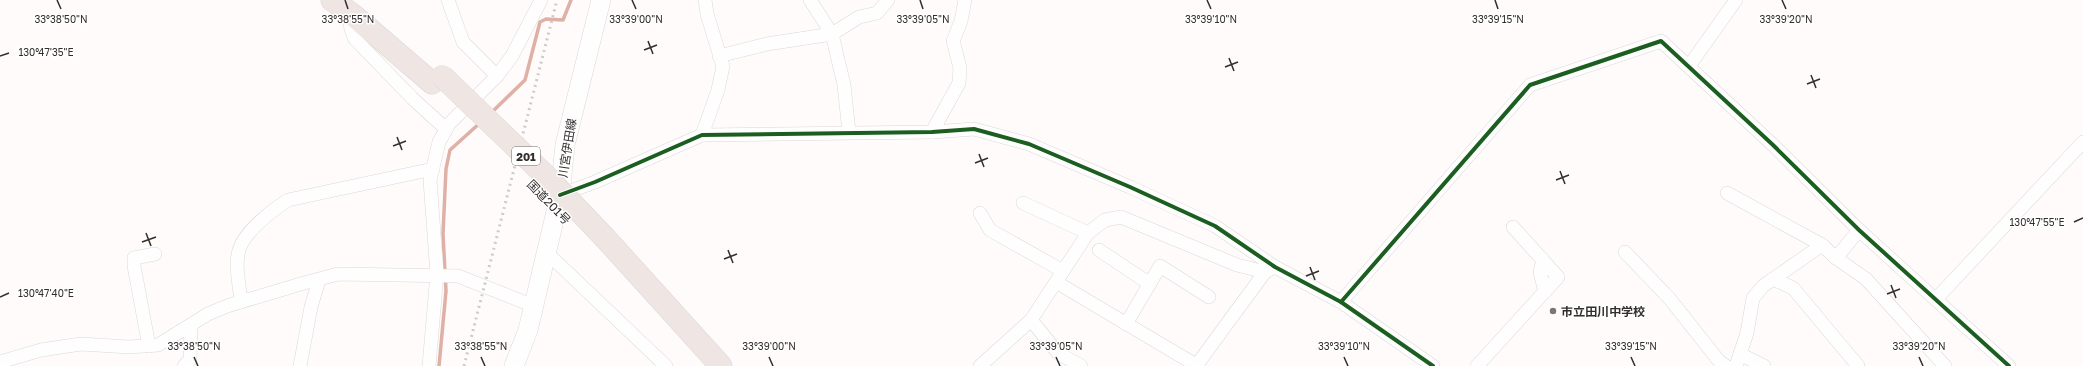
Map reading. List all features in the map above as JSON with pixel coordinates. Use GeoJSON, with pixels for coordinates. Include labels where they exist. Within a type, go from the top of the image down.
{"type":"FeatureCollection","features":[{"type":"Feature","properties":{"kind":"highway","name":"国道201号"},"geometry":{"type":"LineString","coordinates":[[332,0],[352,8],[437,80],[721,366]]}},
{"type":"Feature","properties":{"kind":"highway","name":"国道201号"},"geometry":{"type":"LineString","coordinates":[[600,243],[703,366]]}},
{"type":"Feature","properties":{"kind":"main road","name":"川宮伊田線"},"geometry":{"type":"LineString","coordinates":[[514,366],[528,330],[534,306],[560,195],[565,145],[600,0]]}},
{"type":"Feature","properties":{"kind":"street"},"geometry":{"type":"LineString","coordinates":[[448,0],[463,42],[497,76]]}},
{"type":"Feature","properties":{"kind":"street"},"geometry":{"type":"LineString","coordinates":[[429,366],[437,274],[430,180],[439,142],[449,124],[497,76],[512,56],[541,0]]}},
{"type":"Feature","properties":{"kind":"street"},"geometry":{"type":"LineString","coordinates":[[702,136],[718,90],[723,66],[704,0]]}},
{"type":"Feature","properties":{"kind":"street"},"geometry":{"type":"LineString","coordinates":[[810,0],[832,34],[844,85],[849,132]]}},
{"type":"Feature","properties":{"kind":"street"},"geometry":{"type":"LineString","coordinates":[[719,56],[767,44],[832,34],[859,17],[877,12],[888,0]]}},
{"type":"Feature","properties":{"kind":"street"},"geometry":{"type":"LineString","coordinates":[[932,132],[959,83],[960,68],[953,41],[961,20],[965,0]]}},
{"type":"Feature","properties":{"kind":"street"},"geometry":{"type":"LineString","coordinates":[[1689,66],[1736,0]]}},
{"type":"Feature","properties":{"kind":"street"},"geometry":{"type":"LineString","coordinates":[[352,8],[350,29],[355,39],[412,98],[446,129]]}},
{"type":"Feature","properties":{"kind":"street"},"geometry":{"type":"LineString","coordinates":[[1341,302],[1530,86],[1661,41],[1773,145],[1859,230],[2009,366]]}},
{"type":"Feature","properties":{"kind":"street"},"geometry":{"type":"LineString","coordinates":[[560,195],[595,182],[702,136],[849,132],[932,132],[974,129],[1029,144],[1130,187],[1215,226],[1270,269],[1341,302],[1433,366]]}},
{"type":"Feature","properties":{"kind":"street"},"geometry":{"type":"LineString","coordinates":[[1936,299],[2083,142]]}},
{"type":"Feature","properties":{"kind":"street"},"geometry":{"type":"LineString","coordinates":[[241,302],[238,255],[243,241],[268,213],[288,200],[433,169]]}},
{"type":"Feature","properties":{"kind":"street"},"geometry":{"type":"LineString","coordinates":[[1727,193],[1822,245],[1836,258],[1866,279],[1945,366]]}},
{"type":"Feature","properties":{"kind":"street"},"geometry":{"type":"LineString","coordinates":[[1023,203],[1088,233]]}},
{"type":"Feature","properties":{"kind":"street"},"geometry":{"type":"LineString","coordinates":[[980,213],[990,230],[1126,324],[1196,366],[1270,269]]}},
{"type":"Feature","properties":{"kind":"street"},"geometry":{"type":"LineString","coordinates":[[980,366],[1031,320],[1088,233],[1105,220],[1121,217],[1237,266],[1270,269]]}},
{"type":"Feature","properties":{"kind":"street"},"geometry":{"type":"LineString","coordinates":[[1477,366],[1558,277],[1513,227]]}},
{"type":"Feature","properties":{"kind":"street"},"geometry":{"type":"LineString","coordinates":[[1836,258],[1859,230]]}},
{"type":"Feature","properties":{"kind":"street"},"geometry":{"type":"LineString","coordinates":[[1764,366],[1738,360],[1747,333],[1753,298],[1763,286],[1822,245]]}},
{"type":"Feature","properties":{"kind":"street"},"geometry":{"type":"LineString","coordinates":[[1099,250],[1150,284]]}},
{"type":"Feature","properties":{"kind":"street"},"geometry":{"type":"LineString","coordinates":[[546,252],[666,366]]}},
{"type":"Feature","properties":{"kind":"street"},"geometry":{"type":"LineString","coordinates":[[1625,252],[1669,298],[1719,361],[1726,366]]}},
{"type":"Feature","properties":{"kind":"street"},"geometry":{"type":"LineString","coordinates":[[149,346],[134,266],[134,258],[155,254]]}},
{"type":"Feature","properties":{"kind":"street"},"geometry":{"type":"LineString","coordinates":[[1126,324],[1160,266],[1210,297]]}},
{"type":"Feature","properties":{"kind":"street"},"geometry":{"type":"LineString","coordinates":[[0,362],[41,350],[81,344],[129,347],[158,345],[170,340],[208,314],[227,306],[304,282],[319,280],[338,274],[437,274],[458,276],[534,306]]}},
{"type":"Feature","properties":{"kind":"street"},"geometry":{"type":"LineString","coordinates":[[1773,279],[1793,288],[1858,366]]}},
{"type":"Feature","properties":{"kind":"street"},"geometry":{"type":"LineString","coordinates":[[300,366],[311,307],[319,280]]}},
{"type":"Feature","properties":{"kind":"street"},"geometry":{"type":"LineString","coordinates":[[1031,320],[1058,353],[1081,366]]}},
{"type":"Feature","properties":{"kind":"street"},"geometry":{"type":"LineString","coordinates":[[184,366],[190,360],[191,326]]}},
{"type":"Feature","properties":{"kind":"waterway"},"geometry":{"type":"LineString","coordinates":[[491,113],[525,80],[540,22],[546,19],[563,20],[571,0]]}},
{"type":"Feature","properties":{"kind":"waterway"},"geometry":{"type":"LineString","coordinates":[[439,366],[446,291],[443,234],[446,169],[450,150],[481,122]]}},
{"type":"Feature","properties":{"kind":"railway"},"geometry":{"type":"LineString","coordinates":[[464,366],[557,0]]}},
{"type":"Feature","properties":{"kind":"cycle path"},"geometry":{"type":"LineString","coordinates":[[1341,302],[1530,85],[1661,41],[1773,145],[1859,230],[2009,366]]}},
{"type":"Feature","properties":{"kind":"cycle path"},"geometry":{"type":"LineString","coordinates":[[560,195],[595,182],[702,135],[932,132],[974,129],[1029,144],[1130,187],[1215,226],[1275,267],[1341,302],[1433,366]]}},
{"type":"Feature","properties":{"kind":"place","name":"市立田川中学校"},"geometry":{"type":"Point","coordinates":[1553,311]}}]}
